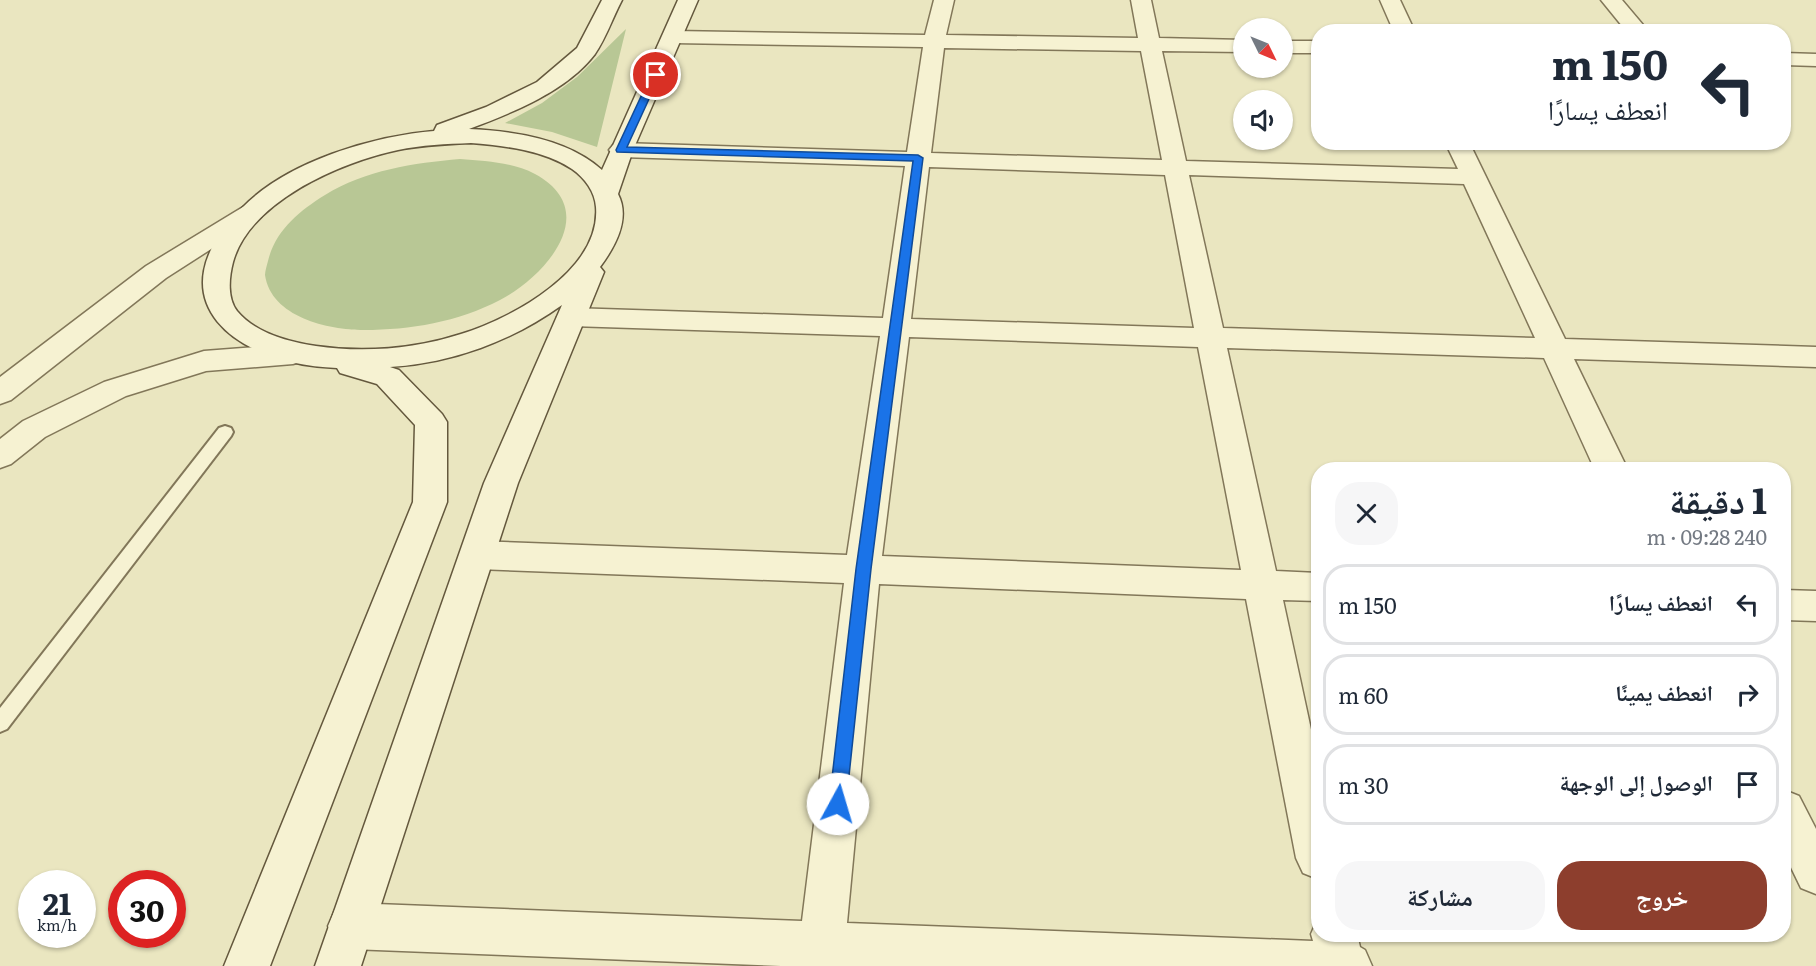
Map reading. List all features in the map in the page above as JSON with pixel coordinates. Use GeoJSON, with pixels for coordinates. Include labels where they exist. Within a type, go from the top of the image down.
{"type":"FeatureCollection","features":[{"type":"Feature","properties":{"kind":"street"},"geometry":{"type":"LineString","coordinates":[[420,139],[494,112],[545,87],[586,51],[612,0]]}},
{"type":"Feature","properties":{"kind":"street"},"geometry":{"type":"LineString","coordinates":[[688,0],[674,37],[621,150],[606,193],[610,223],[501,483],[344,946],[1348,966]]}},
{"type":"Feature","properties":{"kind":"street"},"geometry":{"type":"LineString","coordinates":[[821,956],[863,569],[934,41],[944,0]]}},
{"type":"Feature","properties":{"kind":"street"},"geometry":{"type":"LineString","coordinates":[[1141,0],[1311,824]]}},
{"type":"Feature","properties":{"kind":"street"},"geometry":{"type":"LineString","coordinates":[[1390,0],[1401,24]]}},
{"type":"Feature","properties":{"kind":"street"},"geometry":{"type":"LineString","coordinates":[[1611,0],[1632,24]]}},
{"type":"Feature","properties":{"kind":"street"},"geometry":{"type":"LineString","coordinates":[[674,37],[1233,46]]}},
{"type":"Feature","properties":{"kind":"street"},"geometry":{"type":"LineString","coordinates":[[1293,47],[1311,47]]}},
{"type":"Feature","properties":{"kind":"street"},"geometry":{"type":"LineString","coordinates":[[1791,59],[1816,60]]}},
{"type":"Feature","properties":{"kind":"street"},"geometry":{"type":"LineString","coordinates":[[0,393],[156,272],[252,212],[287,186],[328,165],[373,149],[420,139],[471,135],[518,140],[557,151],[588,169],[606,193]]}},
{"type":"Feature","properties":{"kind":"street"},"geometry":{"type":"LineString","coordinates":[[621,150],[1473,177]]}},
{"type":"Feature","properties":{"kind":"street"},"geometry":{"type":"LineString","coordinates":[[1461,150],[1608,462]]}},
{"type":"Feature","properties":{"kind":"street"},"geometry":{"type":"LineString","coordinates":[[247,966],[430,502],[431,422],[388,377],[332,360],[293,354],[248,336],[222,309],[214,277],[226,244],[252,212]]}},
{"type":"Feature","properties":{"kind":"street"},"geometry":{"type":"LineString","coordinates":[[332,360],[396,358],[461,344],[529,314],[566,290],[597,256]]}},
{"type":"Feature","properties":{"kind":"street"},"geometry":{"type":"LineString","coordinates":[[571,317],[1816,357]]}},
{"type":"Feature","properties":{"kind":"street"},"geometry":{"type":"LineString","coordinates":[[0,456],[34,429],[115,389],[204,361],[293,354]]}},
{"type":"Feature","properties":{"kind":"street"},"geometry":{"type":"LineString","coordinates":[[477,555],[1311,587]]}},
{"type":"Feature","properties":{"kind":"street"},"geometry":{"type":"LineString","coordinates":[[1791,605],[1816,606]]}},
{"type":"Feature","properties":{"kind":"street"},"geometry":{"type":"LineString","coordinates":[[1791,824],[1816,873]]}},
{"type":"Feature","properties":{"kind":"street"},"geometry":{"type":"LineString","coordinates":[[1336,942],[1341,966]]}},
{"type":"Feature","properties":{"kind":"lane"},"geometry":{"type":"LineString","coordinates":[[0,723],[225,432]]}},
{"type":"Feature","properties":{"kind":"green space"},"geometry":{"type":"Polygon","coordinates":[[[626,29],[597,147],[552,132],[505,123],[542,103],[577,77],[626,29]]]}},
{"type":"Feature","properties":{"kind":"green space"},"geometry":{"type":"Polygon","coordinates":[[[460,159],[498,163],[535,174],[555,189],[565,206],[566,224],[560,242],[549,259],[518,289],[468,314],[433,323],[381,330],[350,329],[318,324],[289,311],[278,301],[265,275],[268,261],[276,240],[297,215],[325,195],[356,179],[390,169],[460,159]]]}},
{"type":"Feature","properties":{"kind":"route"},"geometry":{"type":"LineString","coordinates":[[656,75],[621,150],[918,158],[863,569],[838,804]]}}]}
